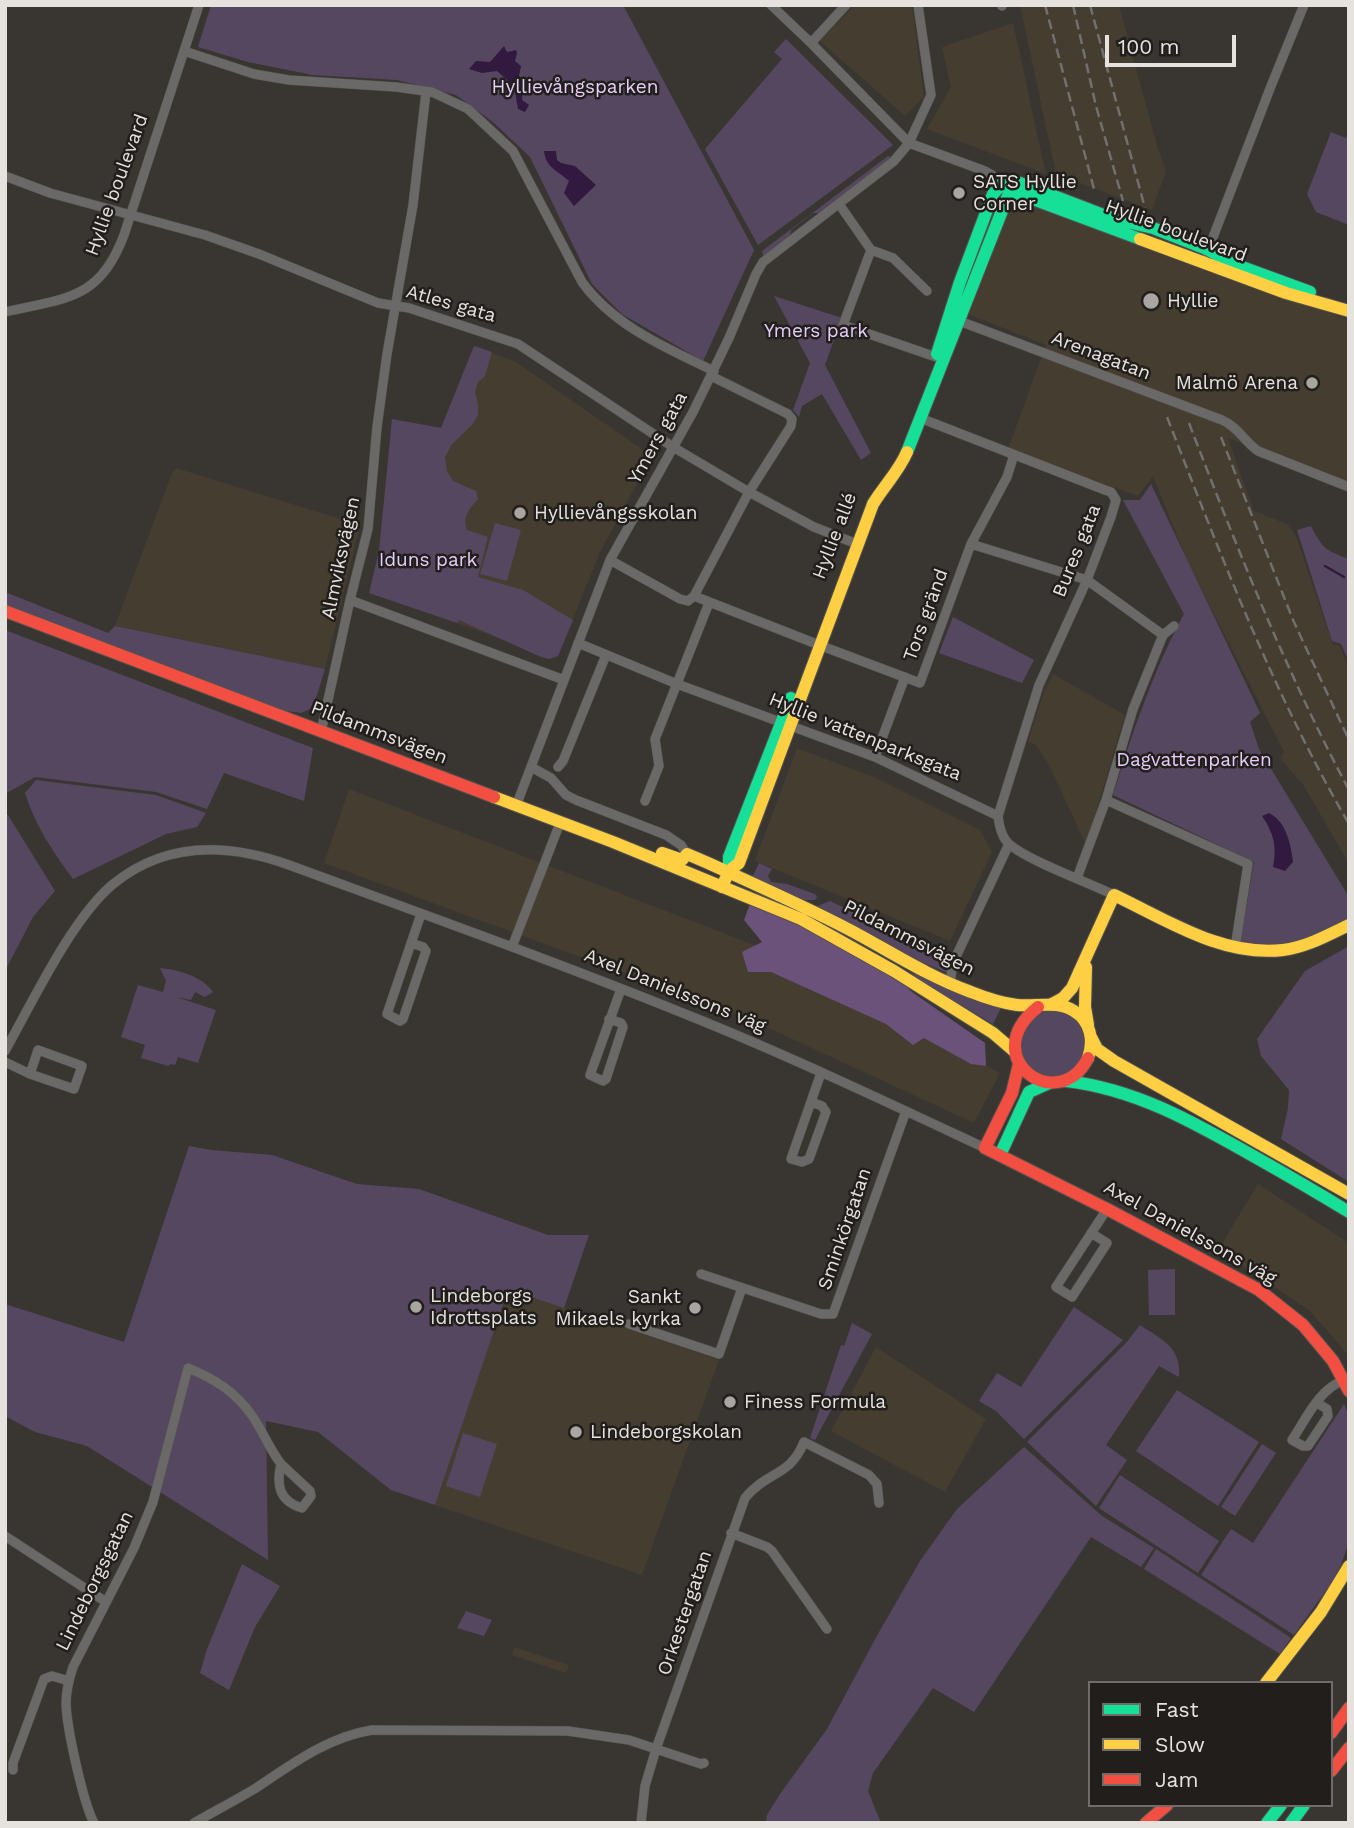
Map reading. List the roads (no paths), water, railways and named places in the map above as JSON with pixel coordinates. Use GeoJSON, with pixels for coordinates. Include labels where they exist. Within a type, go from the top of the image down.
{"type":"FeatureCollection","features":[{"type":"Feature","properties":{"kind":"street","name":"Hyllie boulevard"},"geometry":{"type":"LineString","coordinates":[[5,312],[63,298],[89,288],[110,267],[198,5]]}},
{"type":"Feature","properties":{"kind":"street","name":"Hyllie boulevard"},"geometry":{"type":"LineString","coordinates":[[771,5],[909,143],[967,163],[1007,188],[1020,183],[1114,219],[1137,223],[1206,256],[1318,295],[1345,310]]}},
{"type":"Feature","properties":{"kind":"street"},"geometry":{"type":"LineString","coordinates":[[811,43],[846,5]]}},
{"type":"Feature","properties":{"kind":"street","name":"Ymers gata"},"geometry":{"type":"LineString","coordinates":[[516,806],[610,560],[713,373],[763,262],[894,161],[909,143],[931,95],[918,5]]}},
{"type":"Feature","properties":{"kind":"street"},"geometry":{"type":"LineString","coordinates":[[1206,256],[1302,5]]}},
{"type":"Feature","properties":{"kind":"street"},"geometry":{"type":"LineString","coordinates":[[184,51],[254,74],[396,87],[426,92],[468,109],[513,151],[582,282],[596,301],[638,332],[788,414],[792,419],[791,426],[749,492],[694,596]]}},
{"type":"Feature","properties":{"kind":"street","name":"Almviksvägen"},"geometry":{"type":"LineString","coordinates":[[321,732],[368,529],[377,427],[413,205],[426,92]]}},
{"type":"Feature","properties":{"kind":"street","name":"Atles gata"},"geometry":{"type":"LineString","coordinates":[[5,176],[50,193],[226,243],[378,303],[409,308],[518,344],[673,447],[814,527],[852,542]]}},
{"type":"Feature","properties":{"kind":"street","name":"Hyllie allé"},"geometry":{"type":"LineString","coordinates":[[722,887],[729,871],[739,863],[785,724],[873,504],[901,466],[954,319],[1007,188]]}},
{"type":"Feature","properties":{"kind":"street"},"geometry":{"type":"LineString","coordinates":[[839,204],[871,250],[892,258],[927,291]]}},
{"type":"Feature","properties":{"kind":"street"},"geometry":{"type":"LineString","coordinates":[[871,250],[843,325],[936,357]]}},
{"type":"Feature","properties":{"kind":"street","name":"Hyllie allé"},"geometry":{"type":"LineString","coordinates":[[817,644],[852,542],[875,486],[896,463],[901,453],[936,357],[954,319]]}},
{"type":"Feature","properties":{"kind":"street","name":"Arenagatan"},"geometry":{"type":"LineString","coordinates":[[954,319],[1222,420],[1232,425],[1258,452],[1349,487]]}},
{"type":"Feature","properties":{"kind":"street","name":"Bures gata"},"geometry":{"type":"LineString","coordinates":[[919,418],[1105,490],[1114,496],[1115,505],[1087,580],[1039,685],[999,816]]}},
{"type":"Feature","properties":{"kind":"street"},"geometry":{"type":"LineString","coordinates":[[1014,455],[1007,477],[971,544],[1087,580],[1163,635]]}},
{"type":"Feature","properties":{"kind":"street","name":"Tors gränd"},"geometry":{"type":"LineString","coordinates":[[610,560],[680,599],[688,601],[694,596],[920,683],[971,544]]}},
{"type":"Feature","properties":{"kind":"street"},"geometry":{"type":"LineString","coordinates":[[350,600],[564,680]]}},
{"type":"Feature","properties":{"kind":"street"},"geometry":{"type":"LineString","coordinates":[[645,801],[659,766],[655,739],[709,603]]}},
{"type":"Feature","properties":{"kind":"street","name":"Pildammsvägen"},"geometry":{"type":"LineString","coordinates":[[5,611],[613,842],[801,919],[847,943],[993,1033],[1014,1051]]}},
{"type":"Feature","properties":{"kind":"street","name":"Pildammsvägen"},"geometry":{"type":"LineString","coordinates":[[5,620],[131,660]]}},
{"type":"Feature","properties":{"kind":"street"},"geometry":{"type":"LineString","coordinates":[[1077,877],[1106,800],[1133,709],[1163,635],[1174,626]]}},
{"type":"Feature","properties":{"kind":"street","name":"Hyllie vattenparksgata"},"geometry":{"type":"LineString","coordinates":[[578,643],[677,684],[874,757],[999,816]]}},
{"type":"Feature","properties":{"kind":"street"},"geometry":{"type":"LineString","coordinates":[[558,767],[563,761],[606,654]]}},
{"type":"Feature","properties":{"kind":"street","name":"Tors gränd"},"geometry":{"type":"LineString","coordinates":[[874,757],[905,677]]}},
{"type":"Feature","properties":{"kind":"street"},"geometry":{"type":"LineString","coordinates":[[531,767],[551,778],[566,795],[666,835],[681,845],[687,854]]}},
{"type":"Feature","properties":{"kind":"street"},"geometry":{"type":"LineString","coordinates":[[1106,800],[1248,864],[1235,948]]}},
{"type":"Feature","properties":{"kind":"street"},"geometry":{"type":"LineString","coordinates":[[999,816],[1001,830],[1009,844],[1053,867],[1235,948],[1254,953],[1271,953],[1304,947],[1349,925]]}},
{"type":"Feature","properties":{"kind":"street"},"geometry":{"type":"LineString","coordinates":[[512,947],[560,822]]}},
{"type":"Feature","properties":{"kind":"street","name":"Pildammsvägen"},"geometry":{"type":"LineString","coordinates":[[613,842],[682,860],[687,854],[729,871],[839,924],[909,964],[992,999],[1038,1007],[1051,1004]]}},
{"type":"Feature","properties":{"kind":"street"},"geometry":{"type":"LineString","coordinates":[[950,983],[953,962],[1009,844]]}},
{"type":"Feature","properties":{"kind":"street","name":"Axel Danielssons väg"},"geometry":{"type":"LineString","coordinates":[[5,1051],[87,912],[112,885],[144,866],[186,851],[207,849],[255,853],[512,947],[706,1023],[1000,1155],[1259,1290],[1303,1325],[1316,1339],[1346,1385]]}},
{"type":"Feature","properties":{"kind":"street"},"geometry":{"type":"LineString","coordinates":[[1051,1004],[1063,998],[1072,988],[1114,895]]}},
{"type":"Feature","properties":{"kind":"street"},"geometry":{"type":"LineString","coordinates":[[411,943],[424,947],[425,951],[400,1021],[387,1014],[411,943],[421,914]]}},
{"type":"Feature","properties":{"kind":"street"},"geometry":{"type":"LineString","coordinates":[[1000,1155],[1029,1092],[1082,1069],[1091,1048],[1085,1007],[1087,958]]}},
{"type":"Feature","properties":{"kind":"street"},"geometry":{"type":"LineString","coordinates":[[610,1018],[621,1023],[623,1027],[606,1079],[603,1081],[590,1075],[610,1018],[621,989]]}},
{"type":"Feature","properties":{"kind":"street"},"geometry":{"type":"LineString","coordinates":[[1051,1004],[1073,1010],[1089,1031],[1097,1049],[1108,1058],[1274,1149],[1349,1194]]}},
{"type":"Feature","properties":{"kind":"street"},"geometry":{"type":"LineString","coordinates":[[1038,1007],[1023,1017],[1013,1042],[1019,1064],[1027,1074],[1038,1080],[1079,1082],[1109,1088],[1142,1100],[1188,1120],[1349,1212]]}},
{"type":"Feature","properties":{"kind":"street"},"geometry":{"type":"LineString","coordinates":[[5,1062],[30,1074],[74,1089],[82,1066],[38,1050],[30,1074]]}},
{"type":"Feature","properties":{"kind":"street"},"geometry":{"type":"LineString","coordinates":[[985,1148],[1012,1093],[1019,1064]]}},
{"type":"Feature","properties":{"kind":"street"},"geometry":{"type":"LineString","coordinates":[[811,1102],[822,1106],[826,1112],[810,1159],[802,1162],[791,1159],[821,1073]]}},
{"type":"Feature","properties":{"kind":"street","name":"Sminkörgatan"},"geometry":{"type":"LineString","coordinates":[[745,1289],[821,1314],[833,1314],[906,1111]]}},
{"type":"Feature","properties":{"kind":"street"},"geometry":{"type":"LineString","coordinates":[[1091,1233],[1107,1243],[1072,1297],[1056,1287],[1091,1233],[1107,1209]]}},
{"type":"Feature","properties":{"kind":"street"},"geometry":{"type":"LineString","coordinates":[[629,1324],[719,1354],[745,1289],[701,1274]]}},
{"type":"Feature","properties":{"kind":"street","name":"Lindeborgsgatan"},"geometry":{"type":"LineString","coordinates":[[94,1823],[87,1805],[68,1723],[66,1702],[69,1681],[73,1667],[134,1548],[153,1502],[188,1368],[215,1379],[238,1398],[281,1464],[310,1491],[311,1496],[303,1508],[296,1506],[279,1490],[277,1481],[281,1464]]}},
{"type":"Feature","properties":{"kind":"street"},"geometry":{"type":"LineString","coordinates":[[1317,1403],[1327,1409],[1328,1416],[1308,1446],[1303,1446],[1292,1440],[1317,1403],[1330,1385],[1346,1385]]}},
{"type":"Feature","properties":{"kind":"street","name":"Orkestergatan"},"geometry":{"type":"LineString","coordinates":[[642,1823],[645,1786],[656,1749],[745,1498],[755,1486],[792,1464],[804,1442],[869,1475],[878,1487],[879,1503]]}},
{"type":"Feature","properties":{"kind":"street"},"geometry":{"type":"LineString","coordinates":[[731,1533],[767,1546],[827,1629]]}},
{"type":"Feature","properties":{"kind":"street"},"geometry":{"type":"LineString","coordinates":[[5,1536],[106,1602]]}},
{"type":"Feature","properties":{"kind":"street"},"geometry":{"type":"LineString","coordinates":[[1268,1681],[1321,1612],[1349,1566]]}},
{"type":"Feature","properties":{"kind":"street"},"geometry":{"type":"LineString","coordinates":[[13,1770],[13,1763],[44,1679],[52,1676],[69,1681]]}},
{"type":"Feature","properties":{"kind":"street"},"geometry":{"type":"LineString","coordinates":[[1333,1730],[1349,1708]]}},
{"type":"Feature","properties":{"kind":"street"},"geometry":{"type":"LineString","coordinates":[[1333,1737],[1349,1717]]}},
{"type":"Feature","properties":{"kind":"street"},"geometry":{"type":"LineString","coordinates":[[194,1823],[328,1744],[358,1732],[568,1731],[603,1735],[704,1763]]}},
{"type":"Feature","properties":{"kind":"street"},"geometry":{"type":"LineString","coordinates":[[1333,1769],[1349,1750]]}},
{"type":"Feature","properties":{"kind":"street"},"geometry":{"type":"LineString","coordinates":[[1146,1823],[1165,1807]]}},
{"type":"Feature","properties":{"kind":"street"},"geometry":{"type":"LineString","coordinates":[[1267,1823],[1279,1807]]}},
{"type":"Feature","properties":{"kind":"street"},"geometry":{"type":"LineString","coordinates":[[1291,1823],[1303,1807]]}},
{"type":"Feature","properties":{"kind":"waterway"},"geometry":{"type":"LineString","coordinates":[[1325,566],[1344,577]]}},
{"type":"Feature","properties":{"kind":"railway"},"geometry":{"type":"LineString","coordinates":[[1045,5],[1094,189]]}},
{"type":"Feature","properties":{"kind":"railway"},"geometry":{"type":"LineString","coordinates":[[1073,5],[1096,106],[1123,201]]}},
{"type":"Feature","properties":{"kind":"railway"},"geometry":{"type":"LineString","coordinates":[[1090,5],[1145,208]]}},
{"type":"Feature","properties":{"kind":"railway"},"geometry":{"type":"LineString","coordinates":[[1167,417],[1250,624],[1297,726],[1349,824]]}},
{"type":"Feature","properties":{"kind":"railway"},"geometry":{"type":"LineString","coordinates":[[1189,423],[1283,655],[1349,790]]}},
{"type":"Feature","properties":{"kind":"railway"},"geometry":{"type":"LineString","coordinates":[[1221,437],[1293,620],[1349,740]]}},
{"type":"Feature","properties":{"kind":"place","name":"SATS Hyllie Corner"},"geometry":{"type":"Point","coordinates":[959,193]}},
{"type":"Feature","properties":{"kind":"place","name":"Hyllie"},"geometry":{"type":"Point","coordinates":[1151,301]}},
{"type":"Feature","properties":{"kind":"place","name":"Malmö Arena"},"geometry":{"type":"Point","coordinates":[1312,383]}},
{"type":"Feature","properties":{"kind":"place","name":"Hyllievångsskolan"},"geometry":{"type":"Point","coordinates":[520,513]}},
{"type":"Feature","properties":{"kind":"place","name":"Lindeborgs Idrottsplats"},"geometry":{"type":"Point","coordinates":[416,1307]}},
{"type":"Feature","properties":{"kind":"place","name":"Sankt Mikaels kyrka"},"geometry":{"type":"Point","coordinates":[695,1308]}},
{"type":"Feature","properties":{"kind":"place","name":"Finess Formula"},"geometry":{"type":"Point","coordinates":[730,1402]}},
{"type":"Feature","properties":{"kind":"place","name":"Lindeborgskolan"},"geometry":{"type":"Point","coordinates":[576,1432]}},
{"type":"Feature","properties":{"kind":"park label","name":"Hyllievångsparken"},"geometry":{"type":"Point","coordinates":[575,87]}},
{"type":"Feature","properties":{"kind":"park label","name":"Ymers park"},"geometry":{"type":"Point","coordinates":[816,331]}},
{"type":"Feature","properties":{"kind":"park label","name":"Iduns park"},"geometry":{"type":"Point","coordinates":[428,560]}},
{"type":"Feature","properties":{"kind":"park label","name":"Dagvattenparken"},"geometry":{"type":"Point","coordinates":[1194,760]}}]}
